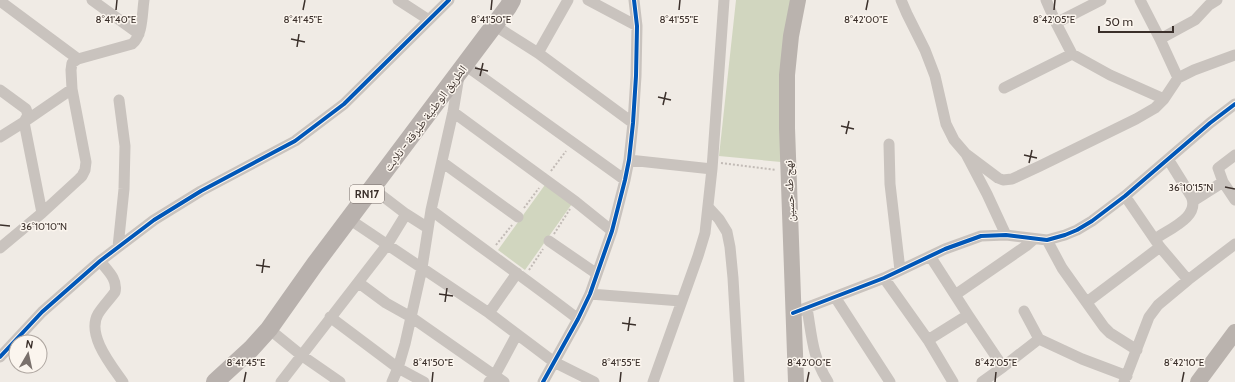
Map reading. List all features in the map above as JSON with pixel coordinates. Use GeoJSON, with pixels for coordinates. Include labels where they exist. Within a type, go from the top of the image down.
{"type":"FeatureCollection","features":[{"type":"Feature","properties":{"kind":"main road","name":"الطريق الوطنية طبرقة - تلابت"},"geometry":{"type":"LineString","coordinates":[[215,382],[251,349],[269,329],[315,264],[462,70],[512,0]]}},
{"type":"Feature","properties":{"kind":"main road","name":"نهج طه حسين"},"geometry":{"type":"LineString","coordinates":[[796,382],[800,310],[789,172],[787,75],[791,36],[798,0]]}},
{"type":"Feature","properties":{"kind":"main road"},"geometry":{"type":"LineString","coordinates":[[1198,382],[1235,332]]}},
{"type":"Feature","properties":{"kind":"street"},"geometry":{"type":"LineString","coordinates":[[92,0],[139,34]]}},
{"type":"Feature","properties":{"kind":"street"},"geometry":{"type":"LineString","coordinates":[[0,248],[42,213],[82,176],[85,170],[86,162],[72,88],[72,63],[132,44],[139,34],[144,0]]}},
{"type":"Feature","properties":{"kind":"street"},"geometry":{"type":"LineString","coordinates":[[398,0],[429,20]]}},
{"type":"Feature","properties":{"kind":"street"},"geometry":{"type":"LineString","coordinates":[[0,357],[42,312],[100,261],[154,220],[201,191],[295,141],[344,104],[449,0]]}},
{"type":"Feature","properties":{"kind":"street"},"geometry":{"type":"LineString","coordinates":[[538,53],[568,0]]}},
{"type":"Feature","properties":{"kind":"street"},"geometry":{"type":"LineString","coordinates":[[588,0],[637,26]]}},
{"type":"Feature","properties":{"kind":"street"},"geometry":{"type":"LineString","coordinates":[[544,382],[590,294],[612,232],[625,180],[633,123],[636,76],[637,26],[634,0]]}},
{"type":"Feature","properties":{"kind":"street"},"geometry":{"type":"LineString","coordinates":[[653,382],[705,234],[712,166],[724,0]]}},
{"type":"Feature","properties":{"kind":"street"},"geometry":{"type":"LineString","coordinates":[[900,0],[925,50],[935,76],[946,124],[954,140],[966,154],[998,178],[1003,180],[1012,179],[1136,119],[1155,108],[1164,99],[1178,78],[1194,70],[1235,55]]}},
{"type":"Feature","properties":{"kind":"street"},"geometry":{"type":"LineString","coordinates":[[1046,0],[1072,54],[1110,75],[1164,99]]}},
{"type":"Feature","properties":{"kind":"street"},"geometry":{"type":"LineString","coordinates":[[1056,23],[1101,0]]}},
{"type":"Feature","properties":{"kind":"street"},"geometry":{"type":"LineString","coordinates":[[1140,0],[1178,78]]}},
{"type":"Feature","properties":{"kind":"street"},"geometry":{"type":"LineString","coordinates":[[1160,39],[1195,20],[1209,5],[1217,0]]}},
{"type":"Feature","properties":{"kind":"street"},"geometry":{"type":"LineString","coordinates":[[0,1],[78,60]]}},
{"type":"Feature","properties":{"kind":"street"},"geometry":{"type":"LineString","coordinates":[[494,25],[538,53],[633,123]]}},
{"type":"Feature","properties":{"kind":"street"},"geometry":{"type":"LineString","coordinates":[[1004,88],[1072,54]]}},
{"type":"Feature","properties":{"kind":"street"},"geometry":{"type":"LineString","coordinates":[[392,382],[406,344],[422,268],[431,210],[462,70],[625,180]]}},
{"type":"Feature","properties":{"kind":"street"},"geometry":{"type":"LineString","coordinates":[[0,137],[72,88]]}},
{"type":"Feature","properties":{"kind":"street"},"geometry":{"type":"LineString","coordinates":[[0,90],[26,109],[28,114],[24,122],[42,213]]}},
{"type":"Feature","properties":{"kind":"street"},"geometry":{"type":"LineString","coordinates":[[118,247],[124,189],[125,146],[119,100]]}},
{"type":"Feature","properties":{"kind":"street"},"geometry":{"type":"LineString","coordinates":[[828,382],[816,358],[800,310],[884,278],[930,256],[981,236],[1006,235],[1047,240],[1077,230],[1125,196],[1210,123],[1234,106]]}},
{"type":"Feature","properties":{"kind":"street"},"geometry":{"type":"LineString","coordinates":[[453,112],[576,202],[612,232]]}},
{"type":"Feature","properties":{"kind":"street"},"geometry":{"type":"LineString","coordinates":[[889,144],[890,184],[900,270]]}},
{"type":"Feature","properties":{"kind":"street"},"geometry":{"type":"LineString","coordinates":[[966,154],[1006,235]]}},
{"type":"Feature","properties":{"kind":"street"},"geometry":{"type":"LineString","coordinates":[[1235,155],[1218,168],[1223,182],[1235,200]]}},
{"type":"Feature","properties":{"kind":"street"},"geometry":{"type":"LineString","coordinates":[[1087,302],[1189,217],[1193,209],[1193,201],[1168,159]]}},
{"type":"Feature","properties":{"kind":"street"},"geometry":{"type":"LineString","coordinates":[[629,160],[712,166]]}},
{"type":"Feature","properties":{"kind":"street"},"geometry":{"type":"LineString","coordinates":[[442,162],[518,217]]}},
{"type":"Feature","properties":{"kind":"street"},"geometry":{"type":"LineString","coordinates":[[1193,201],[1223,182]]}},
{"type":"Feature","properties":{"kind":"street"},"geometry":{"type":"LineString","coordinates":[[372,188],[406,214],[428,228]]}},
{"type":"Feature","properties":{"kind":"street"},"geometry":{"type":"LineString","coordinates":[[1125,196],[1157,243],[1188,280]]}},
{"type":"Feature","properties":{"kind":"street"},"geometry":{"type":"LineString","coordinates":[[708,207],[719,219],[727,232],[730,247],[739,382]]}},
{"type":"Feature","properties":{"kind":"street"},"geometry":{"type":"LineString","coordinates":[[431,210],[578,319]]}},
{"type":"Feature","properties":{"kind":"street"},"geometry":{"type":"LineString","coordinates":[[281,382],[387,245],[406,214]]}},
{"type":"Feature","properties":{"kind":"street"},"geometry":{"type":"LineString","coordinates":[[349,219],[489,313],[554,362],[594,382]]}},
{"type":"Feature","properties":{"kind":"street"},"geometry":{"type":"LineString","coordinates":[[955,295],[1026,246],[1034,238]]}},
{"type":"Feature","properties":{"kind":"street"},"geometry":{"type":"LineString","coordinates":[[1047,240],[1062,268],[1110,334],[1137,350]]}},
{"type":"Feature","properties":{"kind":"street"},"geometry":{"type":"LineString","coordinates":[[549,241],[597,274]]}},
{"type":"Feature","properties":{"kind":"street"},"geometry":{"type":"LineString","coordinates":[[1024,311],[1039,339],[1126,379],[1149,317],[1158,305],[1235,244]]}},
{"type":"Feature","properties":{"kind":"street"},"geometry":{"type":"LineString","coordinates":[[930,256],[1004,367]]}},
{"type":"Feature","properties":{"kind":"street"},"geometry":{"type":"LineString","coordinates":[[100,261],[113,279],[116,287],[115,292],[97,315],[95,330],[98,343],[123,382]]}},
{"type":"Feature","properties":{"kind":"street"},"geometry":{"type":"LineString","coordinates":[[489,313],[517,273]]}},
{"type":"Feature","properties":{"kind":"street"},"geometry":{"type":"LineString","coordinates":[[884,278],[928,340],[953,382]]}},
{"type":"Feature","properties":{"kind":"street"},"geometry":{"type":"LineString","coordinates":[[358,283],[386,303],[411,317],[492,378],[504,382]]}},
{"type":"Feature","properties":{"kind":"street"},"geometry":{"type":"LineString","coordinates":[[590,294],[681,301]]}},
{"type":"Feature","properties":{"kind":"street"},"geometry":{"type":"LineString","coordinates":[[835,297],[890,382]]}},
{"type":"Feature","properties":{"kind":"street"},"geometry":{"type":"LineString","coordinates":[[928,340],[968,315]]}},
{"type":"Feature","properties":{"kind":"street"},"geometry":{"type":"LineString","coordinates":[[330,317],[398,368],[424,382]]}},
{"type":"Feature","properties":{"kind":"street"},"geometry":{"type":"LineString","coordinates":[[269,329],[301,355],[340,382]]}},
{"type":"Feature","properties":{"kind":"street"},"geometry":{"type":"LineString","coordinates":[[492,378],[517,334]]}},
{"type":"Feature","properties":{"kind":"street"},"geometry":{"type":"LineString","coordinates":[[987,381],[1039,339]]}},
{"type":"Feature","properties":{"kind":"path"},"geometry":{"type":"LineString","coordinates":[[490,254],[572,143]]}},
{"type":"Feature","properties":{"kind":"path"},"geometry":{"type":"LineString","coordinates":[[712,166],[789,172]]}},
{"type":"Feature","properties":{"kind":"green space"},"geometry":{"type":"Polygon","coordinates":[[[736,0],[796,0],[781,162],[719,156],[736,0]]]}},
{"type":"Feature","properties":{"kind":"green space"},"geometry":{"type":"Polygon","coordinates":[[[547,182],[574,201],[525,270],[498,250],[547,182]]]}},
{"type":"Feature","properties":{"kind":"cycle path"},"geometry":{"type":"LineString","coordinates":[[0,357],[42,312],[100,261],[154,220],[201,191],[295,141],[344,104],[449,0]]}},
{"type":"Feature","properties":{"kind":"cycle path"},"geometry":{"type":"LineString","coordinates":[[543,382],[590,294],[612,231],[625,180],[633,123],[636,76],[637,26],[634,0]]}},
{"type":"Feature","properties":{"kind":"cycle path"},"geometry":{"type":"LineString","coordinates":[[793,313],[884,278],[945,249],[981,236],[1006,235],[1047,240],[1077,230],[1092,221],[1125,196],[1210,123],[1235,104]]}}]}
